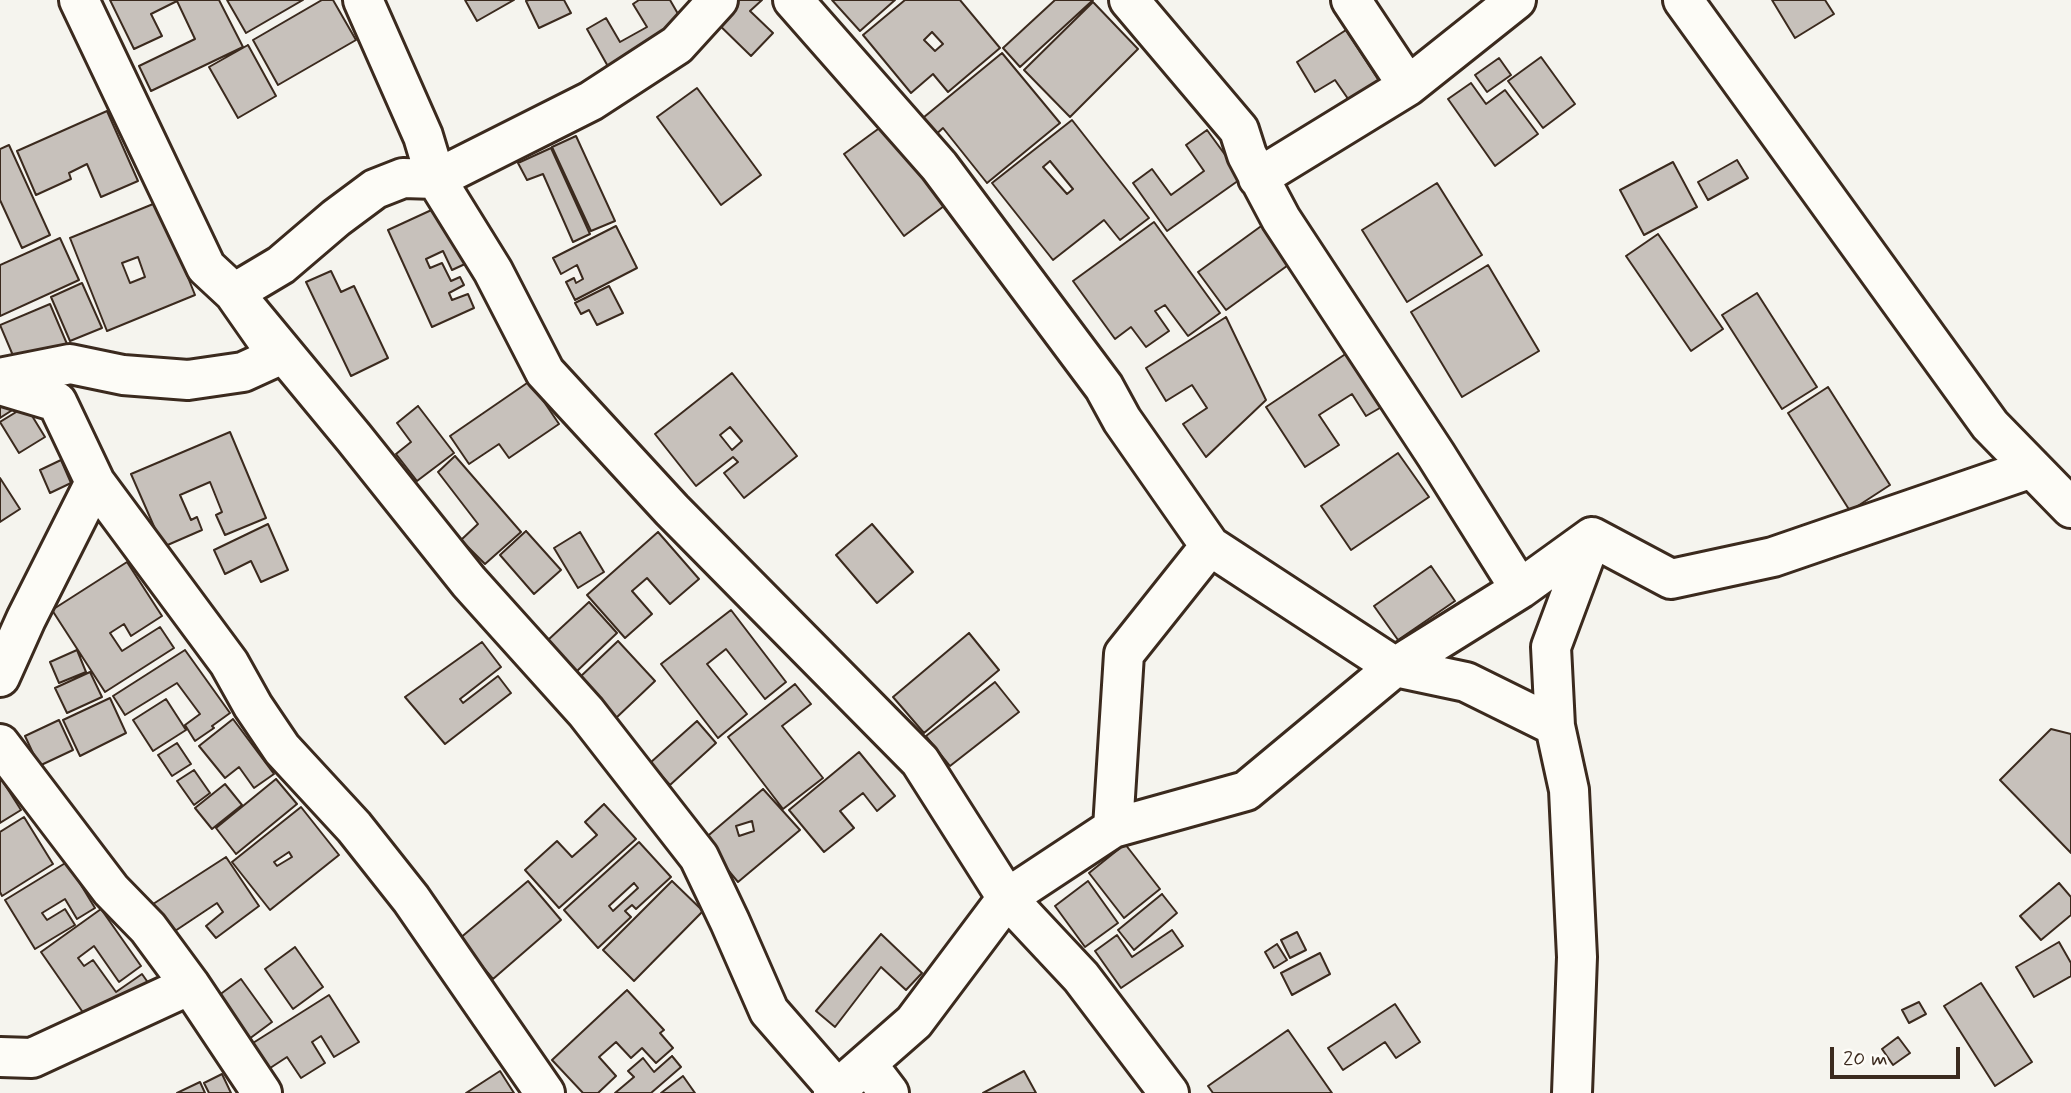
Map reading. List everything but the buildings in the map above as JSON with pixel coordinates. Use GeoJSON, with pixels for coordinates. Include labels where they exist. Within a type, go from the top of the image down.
{"type":"FeatureCollection","features":[{"type":"Feature","properties":{"kind":"street"},"geometry":{"type":"LineString","coordinates":[[79,0],[206,267],[234,293],[469,582],[586,712],[699,857],[769,1011],[835,1091],[878,1078],[914,1022],[1007,898],[1113,828],[1246,791],[1395,667],[1520,589],[1592,537]]}},
{"type":"Feature","properties":{"kind":"street"},"geometry":{"type":"LineString","coordinates":[[363,0],[423,136],[436,179],[493,271],[545,372],[672,510],[920,761],[1007,898],[1081,977],[1169,1093]]}},
{"type":"Feature","properties":{"kind":"street"},"geometry":{"type":"LineString","coordinates":[[234,293],[281,265],[375,189],[403,178],[436,179],[591,101],[677,45],[718,0]]}},
{"type":"Feature","properties":{"kind":"street"},"geometry":{"type":"LineString","coordinates":[[793,0],[939,166],[1104,387],[1122,420],[1210,546],[1395,667],[1466,682],[1555,726]]}},
{"type":"Feature","properties":{"kind":"street"},"geometry":{"type":"LineString","coordinates":[[1129,0],[1239,130],[1247,155],[1281,219],[1436,455],[1520,589]]}},
{"type":"Feature","properties":{"kind":"street"},"geometry":{"type":"LineString","coordinates":[[1351,0],[1408,86]]}},
{"type":"Feature","properties":{"kind":"street"},"geometry":{"type":"LineString","coordinates":[[1258,178],[1408,86],[1516,0]]}},
{"type":"Feature","properties":{"kind":"street"},"geometry":{"type":"LineString","coordinates":[[1683,0],[1990,425],[2071,508]]}},
{"type":"Feature","properties":{"kind":"street"},"geometry":{"type":"LineString","coordinates":[[0,378],[71,364],[123,375],[188,380],[243,372],[278,356],[234,293]]}},
{"type":"Feature","properties":{"kind":"street"},"geometry":{"type":"LineString","coordinates":[[0,385],[57,402],[95,482],[229,663],[253,706],[282,749],[354,827],[411,899],[545,1093]]}},
{"type":"Feature","properties":{"kind":"street"},"geometry":{"type":"LineString","coordinates":[[1592,537],[1671,579],[1773,557],[2032,468]]}},
{"type":"Feature","properties":{"kind":"street"},"geometry":{"type":"LineString","coordinates":[[0,677],[95,482]]}},
{"type":"Feature","properties":{"kind":"street"},"geometry":{"type":"LineString","coordinates":[[1572,1093],[1577,957],[1569,790],[1555,726],[1551,647],[1592,537]]}},
{"type":"Feature","properties":{"kind":"street"},"geometry":{"type":"LineString","coordinates":[[1113,828],[1124,654],[1210,546]]}},
{"type":"Feature","properties":{"kind":"street"},"geometry":{"type":"LineString","coordinates":[[0,744],[111,890],[148,928],[190,985],[262,1093]]}},
{"type":"Feature","properties":{"kind":"street"},"geometry":{"type":"LineString","coordinates":[[0,1056],[32,1058],[190,985]]}}]}
